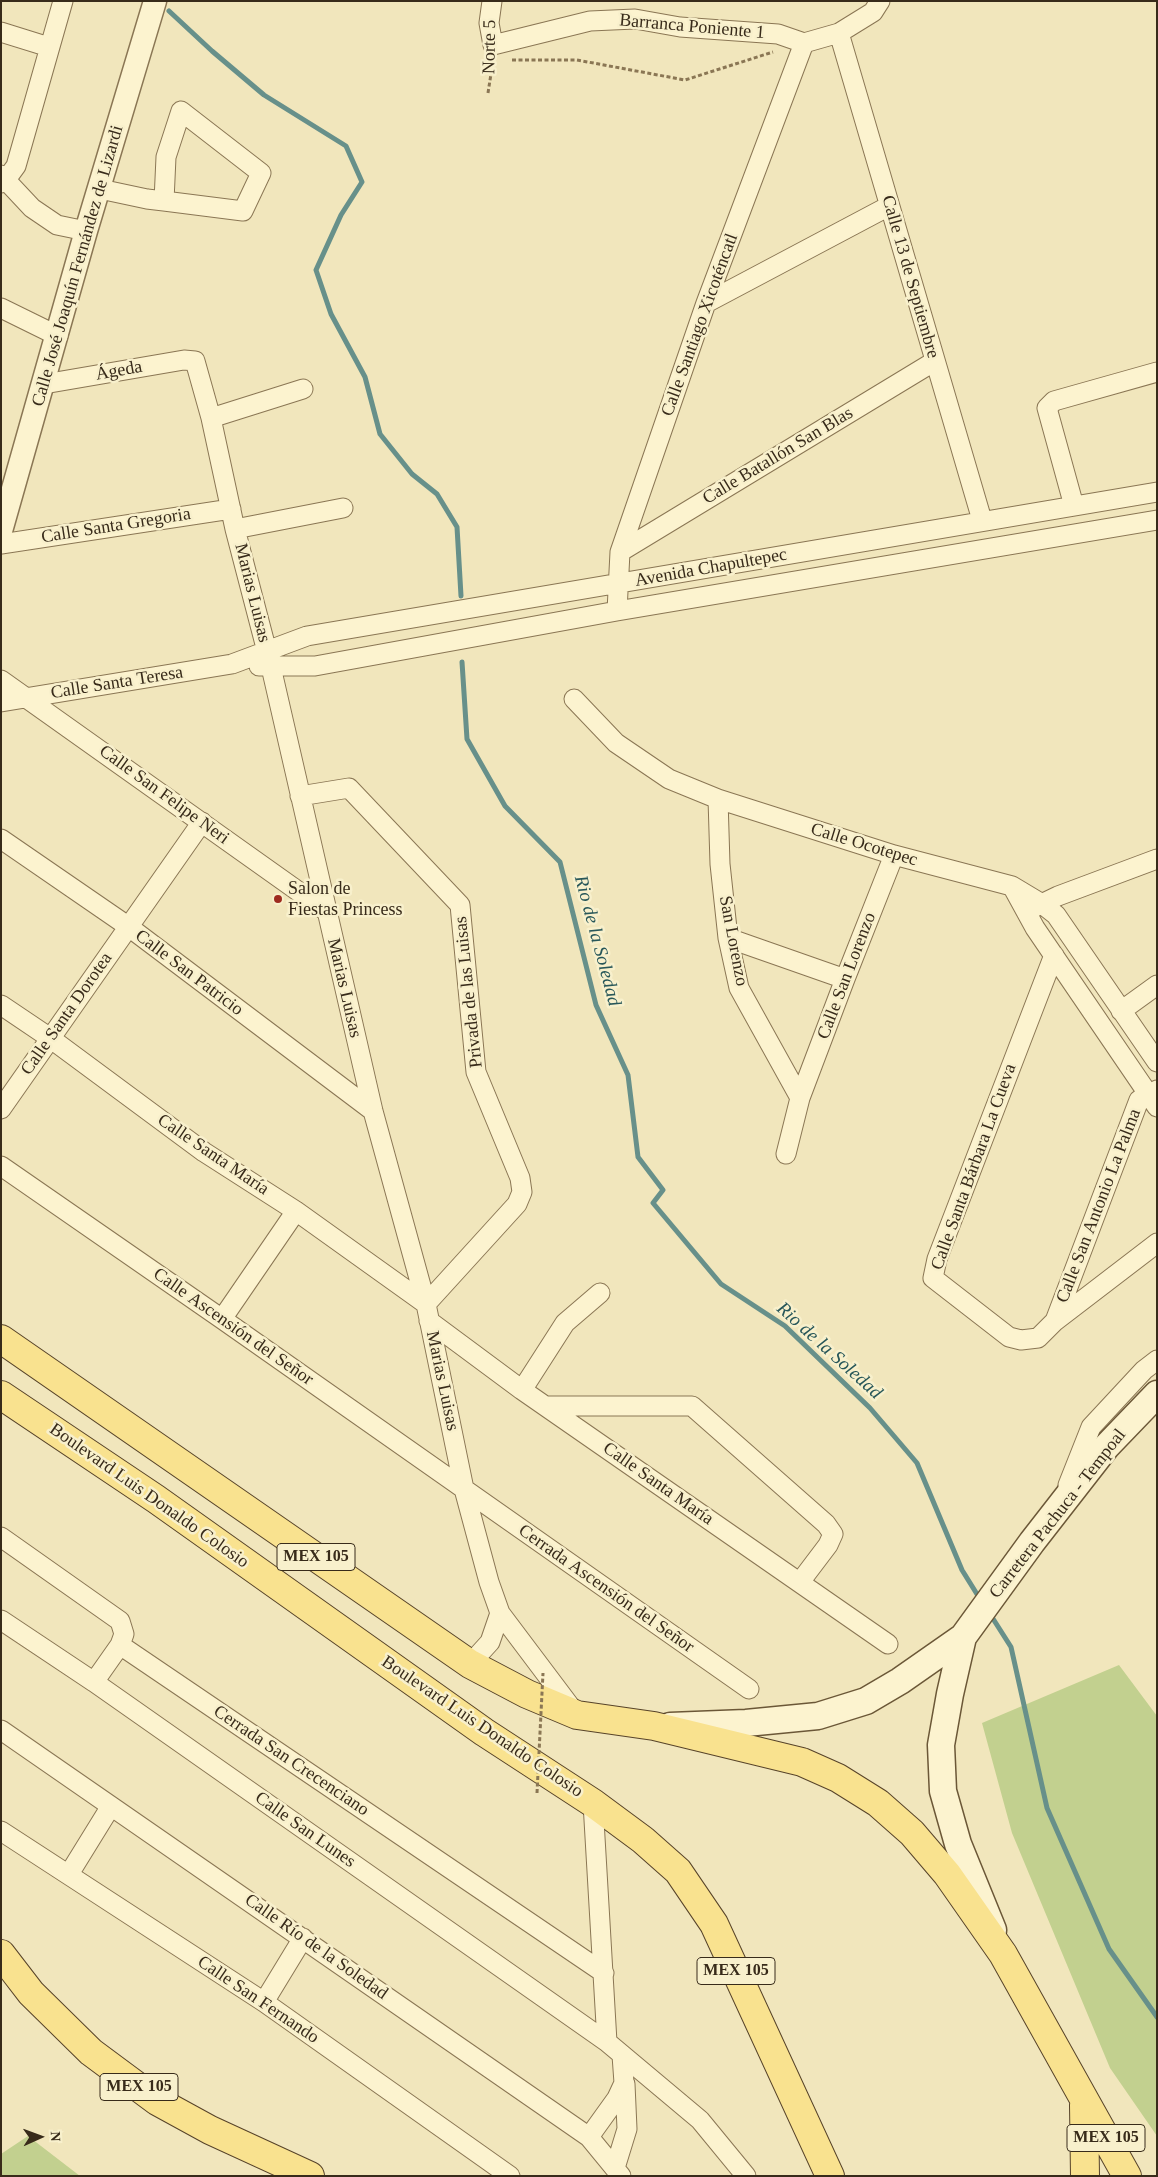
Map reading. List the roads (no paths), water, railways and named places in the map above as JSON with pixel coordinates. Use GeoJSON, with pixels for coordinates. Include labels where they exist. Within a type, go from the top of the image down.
{"type":"FeatureCollection","features":[{"type":"Feature","properties":{"kind":"main road","name":"MEX 105"},"geometry":{"type":"LineString","coordinates":[[1,1339],[470,1664],[527,1694],[577,1715],[654,1726],[802,1762],[838,1778],[878,1803],[912,1833],[946,1874],[1003,1954],[1128,2176]]}},
{"type":"Feature","properties":{"kind":"main road","name":"Carretera Pachuca - Tempoal"},"geometry":{"type":"LineString","coordinates":[[654,1726],[746,1723],[818,1716],[866,1701],[900,1681],[969,1630],[1032,1542],[1106,1447],[1157,1394]]}},
{"type":"Feature","properties":{"kind":"main road","name":"Boulevard Luis Donaldo Colosio"},"geometry":{"type":"LineString","coordinates":[[1,1395],[156,1500],[484,1732],[593,1803],[643,1840],[678,1871],[714,1924],[830,2176]]}},
{"type":"Feature","properties":{"kind":"main road","name":"Carretera Pachuca - Tempoal"},"geometry":{"type":"LineString","coordinates":[[969,1630],[950,1694],[941,1745],[943,1791],[958,1844],[1003,1954]]}},
{"type":"Feature","properties":{"kind":"main road","name":"MEX 105"},"geometry":{"type":"LineString","coordinates":[[1,1954],[30,1993],[91,2052],[157,2100],[210,2130],[310,2176]]}},
{"type":"Feature","properties":{"kind":"main road","name":"MEX 105"},"geometry":{"type":"LineString","coordinates":[[1084,2100],[1085,2176]]}},
{"type":"Feature","properties":{"kind":"street"},"geometry":{"type":"LineString","coordinates":[[63,1],[16,166],[3,180],[32,208],[57,225],[86,231]]}},
{"type":"Feature","properties":{"kind":"street","name":"Calle José Joaquín Fernández de Lizardi"},"geometry":{"type":"LineString","coordinates":[[1,531],[58,336],[86,231],[155,1]]}},
{"type":"Feature","properties":{"kind":"street","name":"Norte 5"},"geometry":{"type":"LineString","coordinates":[[492,1],[489,23],[493,53]]}},
{"type":"Feature","properties":{"kind":"street"},"geometry":{"type":"LineString","coordinates":[[804,43],[839,33],[873,12],[880,1]]}},
{"type":"Feature","properties":{"kind":"street","name":"Barranca Poniente 1"},"geometry":{"type":"LineString","coordinates":[[493,53],[590,21],[635,19],[680,27],[778,34],[804,43]]}},
{"type":"Feature","properties":{"kind":"street"},"geometry":{"type":"LineString","coordinates":[[1,32],[49,47]]}},
{"type":"Feature","properties":{"kind":"street","name":"Calle 13 de Septiembre"},"geometry":{"type":"LineString","coordinates":[[839,33],[982,520]]}},
{"type":"Feature","properties":{"kind":"street","name":"Calle Santiago Xicoténcatl"},"geometry":{"type":"LineString","coordinates":[[617,612],[620,552],[706,302],[804,43]]}},
{"type":"Feature","properties":{"kind":"street"},"geometry":{"type":"LineString","coordinates":[[100,189],[164,201],[243,211],[261,174],[181,111],[166,157],[164,201]]}},
{"type":"Feature","properties":{"kind":"street"},"geometry":{"type":"LineString","coordinates":[[706,302],[889,206]]}},
{"type":"Feature","properties":{"kind":"street"},"geometry":{"type":"LineString","coordinates":[[1,308],[58,336]]}},
{"type":"Feature","properties":{"kind":"street","name":"Ágeda"},"geometry":{"type":"LineString","coordinates":[[44,384],[184,360],[195,361]]}},
{"type":"Feature","properties":{"kind":"street","name":"Marias Luisas"},"geometry":{"type":"LineString","coordinates":[[195,361],[211,418],[235,529],[269,659],[374,1111],[428,1313],[464,1489],[489,1582],[500,1613],[577,1715]]}},
{"type":"Feature","properties":{"kind":"street","name":"Calle Batallón San Blas"},"geometry":{"type":"LineString","coordinates":[[620,552],[935,361]]}},
{"type":"Feature","properties":{"kind":"street"},"geometry":{"type":"LineString","coordinates":[[1074,506],[1047,408],[1054,401],[1157,372]]}},
{"type":"Feature","properties":{"kind":"street"},"geometry":{"type":"LineString","coordinates":[[211,418],[303,389]]}},
{"type":"Feature","properties":{"kind":"street","name":"Avenida Chapultepec"},"geometry":{"type":"LineString","coordinates":[[269,659],[308,636],[982,520],[1157,492]]}},
{"type":"Feature","properties":{"kind":"street"},"geometry":{"type":"LineString","coordinates":[[235,529],[343,508]]}},
{"type":"Feature","properties":{"kind":"street","name":"Calle Santa Gregoria"},"geometry":{"type":"LineString","coordinates":[[1,544],[231,509]]}},
{"type":"Feature","properties":{"kind":"street","name":"Avenida Chapultepec"},"geometry":{"type":"LineString","coordinates":[[269,659],[315,666],[617,612],[1157,520]]}},
{"type":"Feature","properties":{"kind":"street","name":"Calle Santa Teresa"},"geometry":{"type":"LineString","coordinates":[[1,702],[269,659]]}},
{"type":"Feature","properties":{"kind":"street","name":"Calle San Felipe Neri"},"geometry":{"type":"LineString","coordinates":[[1,680],[326,910]]}},
{"type":"Feature","properties":{"kind":"street","name":"Calle Ocotepec"},"geometry":{"type":"LineString","coordinates":[[574,699],[616,743],[669,779],[718,799],[894,855],[1012,886],[1042,904],[1056,915],[1157,1062]]}},
{"type":"Feature","properties":{"kind":"street","name":"Privada de las Luisas"},"geometry":{"type":"LineString","coordinates":[[300,796],[349,788],[460,905],[476,1072],[520,1178],[522,1192],[517,1204],[428,1313]]}},
{"type":"Feature","properties":{"kind":"street","name":"San Lorenzo"},"geometry":{"type":"LineString","coordinates":[[718,799],[720,864],[728,938],[739,988],[800,1098]]}},
{"type":"Feature","properties":{"kind":"street","name":"Calle Santa Dorotea"},"geometry":{"type":"LineString","coordinates":[[1,1109],[202,822]]}},
{"type":"Feature","properties":{"kind":"street","name":"Calle San Patricio"},"geometry":{"type":"LineString","coordinates":[[1,839],[129,927],[374,1111]]}},
{"type":"Feature","properties":{"kind":"street","name":"Calle San Lorenzo"},"geometry":{"type":"LineString","coordinates":[[786,1154],[800,1098],[894,855]]}},
{"type":"Feature","properties":{"kind":"street"},"geometry":{"type":"LineString","coordinates":[[1024,911],[1058,896],[1157,859]]}},
{"type":"Feature","properties":{"kind":"street"},"geometry":{"type":"LineString","coordinates":[[1012,886],[1024,911],[1154,1097]]}},
{"type":"Feature","properties":{"kind":"street"},"geometry":{"type":"LineString","coordinates":[[728,938],[845,979]]}},
{"type":"Feature","properties":{"kind":"street","name":"Calle Santa Bárbara La Cueva"},"geometry":{"type":"LineString","coordinates":[[1054,955],[937,1259],[933,1278],[1009,1337],[1021,1340],[1038,1338],[1054,1322]]}},
{"type":"Feature","properties":{"kind":"street"},"geometry":{"type":"LineString","coordinates":[[1122,1011],[1157,985]]}},
{"type":"Feature","properties":{"kind":"street","name":"Calle Santa María"},"geometry":{"type":"LineString","coordinates":[[1,1006],[50,1038],[204,1152],[296,1211],[428,1313],[522,1390],[888,1644]]}},
{"type":"Feature","properties":{"kind":"street","name":"Calle San Antonio La Palma"},"geometry":{"type":"LineString","coordinates":[[1054,1322],[1139,1100],[1154,1097]]}},
{"type":"Feature","properties":{"kind":"street","name":"Calle Ascensión del Señor"},"geometry":{"type":"LineString","coordinates":[[1,1166],[464,1489]]}},
{"type":"Feature","properties":{"kind":"street"},"geometry":{"type":"LineString","coordinates":[[222,1319],[296,1211]]}},
{"type":"Feature","properties":{"kind":"street"},"geometry":{"type":"LineString","coordinates":[[1054,1322],[1157,1243]]}},
{"type":"Feature","properties":{"kind":"street"},"geometry":{"type":"LineString","coordinates":[[522,1390],[565,1323],[600,1292]]}},
{"type":"Feature","properties":{"kind":"street"},"geometry":{"type":"LineString","coordinates":[[1055,1514],[1091,1427],[1144,1370],[1157,1360]]}},
{"type":"Feature","properties":{"kind":"street"},"geometry":{"type":"LineString","coordinates":[[546,1406],[692,1406],[826,1524],[833,1534],[828,1545],[800,1582]]}},
{"type":"Feature","properties":{"kind":"street","name":"Cerrada Ascensión del Señor"},"geometry":{"type":"LineString","coordinates":[[464,1489],[748,1689]]}},
{"type":"Feature","properties":{"kind":"street"},"geometry":{"type":"LineString","coordinates":[[1,1537],[120,1622],[124,1634],[120,1645],[94,1682]]}},
{"type":"Feature","properties":{"kind":"street"},"geometry":{"type":"LineString","coordinates":[[470,1664],[490,1642],[500,1613]]}},
{"type":"Feature","properties":{"kind":"street","name":"Calle San Lunes"},"geometry":{"type":"LineString","coordinates":[[1,1620],[94,1682],[607,2042],[700,2120],[746,2176]]}},
{"type":"Feature","properties":{"kind":"street","name":"Cerrada San Crecenciano"},"geometry":{"type":"LineString","coordinates":[[120,1645],[604,1973]]}},
{"type":"Feature","properties":{"kind":"street","name":"Calle Río de la Soledad"},"geometry":{"type":"LineString","coordinates":[[1,1730],[589,2137],[618,2172]]}},
{"type":"Feature","properties":{"kind":"street"},"geometry":{"type":"LineString","coordinates":[[593,1803],[607,2042]]}},
{"type":"Feature","properties":{"kind":"street"},"geometry":{"type":"LineString","coordinates":[[69,1874],[111,1806]]}},
{"type":"Feature","properties":{"kind":"street","name":"Calle San Fernando"},"geometry":{"type":"LineString","coordinates":[[1,1831],[264,2002],[510,2176]]}},
{"type":"Feature","properties":{"kind":"street"},"geometry":{"type":"LineString","coordinates":[[264,2002],[303,1938]]}},
{"type":"Feature","properties":{"kind":"street"},"geometry":{"type":"LineString","coordinates":[[618,2172],[627,2128],[622,2055]]}},
{"type":"Feature","properties":{"kind":"street"},"geometry":{"type":"LineString","coordinates":[[589,2137],[617,2098],[624,2083]]}},
{"type":"Feature","properties":{"kind":"waterway"},"geometry":{"type":"LineString","coordinates":[[169,11],[264,95],[346,146],[362,182],[341,215],[316,270],[331,314],[365,377],[380,434],[412,474],[437,494],[457,527],[461,596]]}},
{"type":"Feature","properties":{"kind":"waterway","name":"Rio de la Soledad"},"geometry":{"type":"LineString","coordinates":[[462,662],[467,739],[505,806],[560,862],[596,1005],[628,1075],[638,1157],[663,1190],[653,1203],[721,1284],[785,1326],[870,1408],[917,1463],[962,1570],[980,1599]]}},
{"type":"Feature","properties":{"kind":"waterway"},"geometry":{"type":"LineString","coordinates":[[990,1614],[1011,1647],[1047,1808],[1109,1949],[1157,2017]]}},
{"type":"Feature","properties":{"kind":"place","name":"Salon de Fiestas Princess"},"geometry":{"type":"Point","coordinates":[278,899]}}]}
